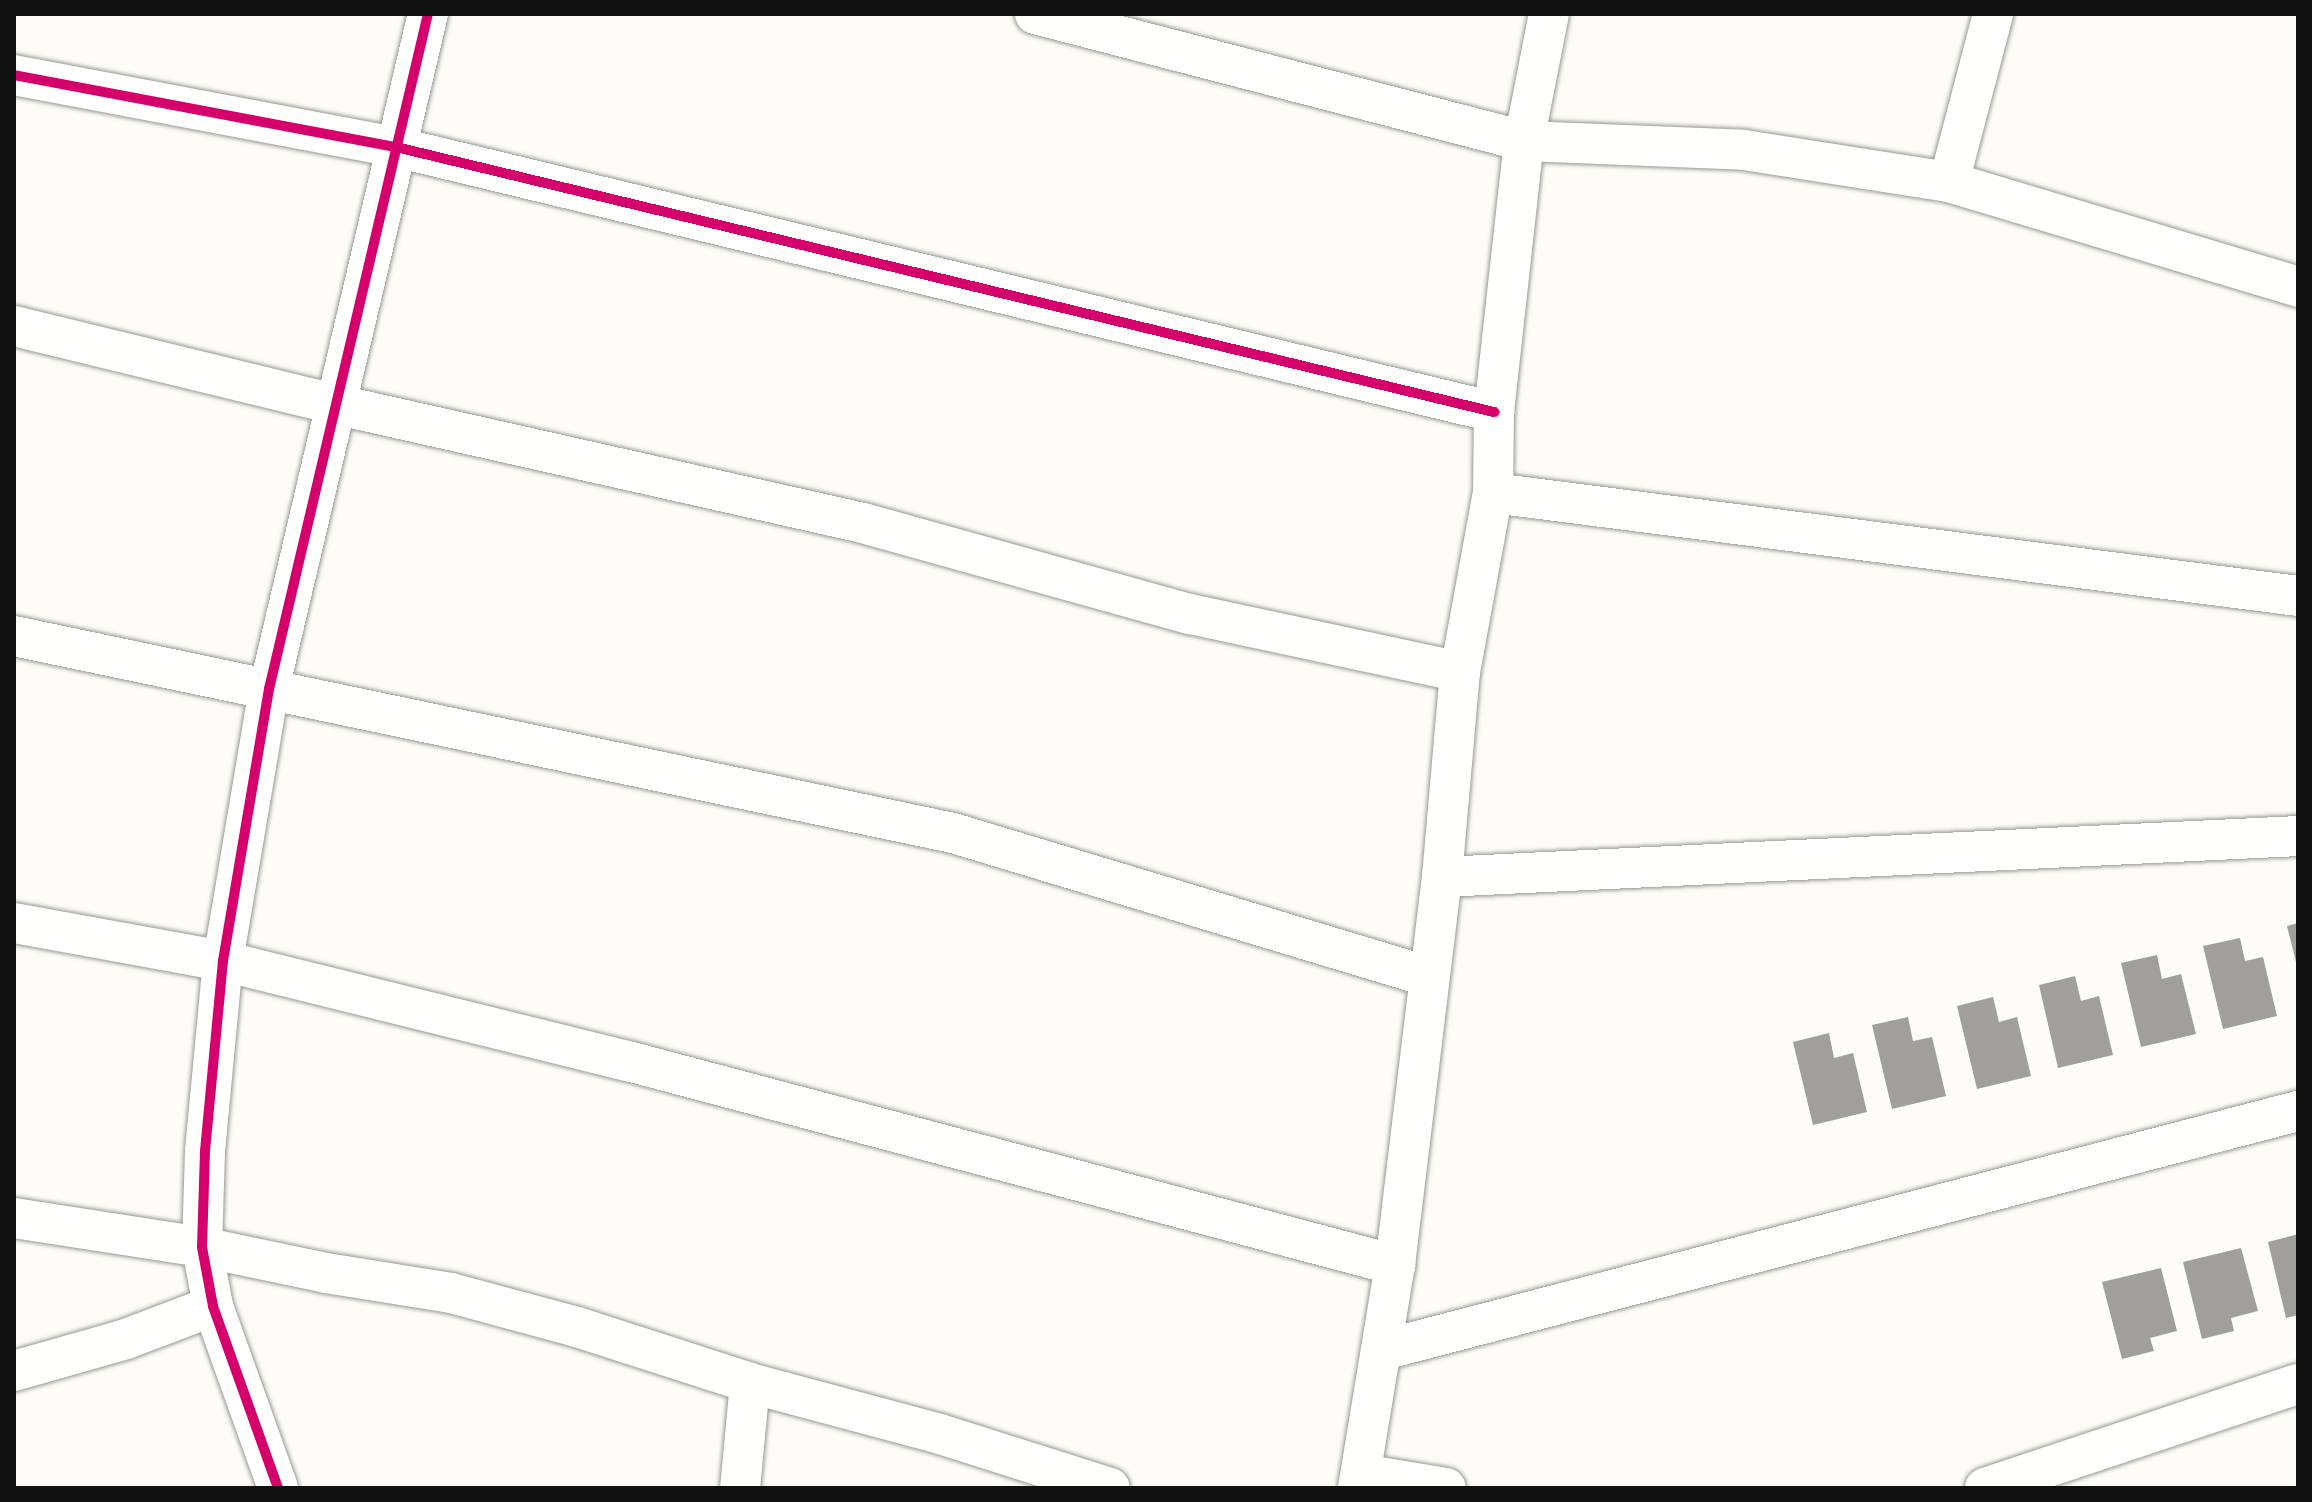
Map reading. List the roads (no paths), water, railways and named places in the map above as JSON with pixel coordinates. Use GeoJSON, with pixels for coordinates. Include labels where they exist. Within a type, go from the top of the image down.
{"type":"FeatureCollection","features":[{"type":"Feature","properties":{"kind":"street"},"geometry":{"type":"LineString","coordinates":[[278,1488],[213,1306],[202,1247],[205,1151],[223,961],[269,689],[428,14]]}},
{"type":"Feature","properties":{"kind":"street"},"geometry":{"type":"LineString","coordinates":[[1035,14],[1524,141],[1744,150],[1949,182],[2298,287]]}},
{"type":"Feature","properties":{"kind":"street"},"geometry":{"type":"LineString","coordinates":[[1446,1488],[1360,1481],[1395,1265],[1442,877],[1460,672],[1493,493],[1494,412],[1524,141],[1549,14]]}},
{"type":"Feature","properties":{"kind":"street"},"geometry":{"type":"LineString","coordinates":[[1949,182],[1993,14]]}},
{"type":"Feature","properties":{"kind":"street"},"geometry":{"type":"LineString","coordinates":[[14,75],[396,147],[1494,412]]}},
{"type":"Feature","properties":{"kind":"street"},"geometry":{"type":"LineString","coordinates":[[14,326],[334,404],[863,523],[1190,614],[1460,672]]}},
{"type":"Feature","properties":{"kind":"street"},"geometry":{"type":"LineString","coordinates":[[1493,493],[2298,596]]}},
{"type":"Feature","properties":{"kind":"street"},"geometry":{"type":"LineString","coordinates":[[14,636],[953,833],[1429,977]]}},
{"type":"Feature","properties":{"kind":"street"},"geometry":{"type":"LineString","coordinates":[[1442,877],[2298,836]]}},
{"type":"Feature","properties":{"kind":"street"},"geometry":{"type":"LineString","coordinates":[[14,923],[223,961],[644,1065],[1395,1265]]}},
{"type":"Feature","properties":{"kind":"street"},"geometry":{"type":"LineString","coordinates":[[1383,1350],[2298,1111]]}},
{"type":"Feature","properties":{"kind":"street"},"geometry":{"type":"LineString","coordinates":[[14,1218],[202,1247],[326,1273],[451,1293],[577,1327],[750,1383],[940,1434],[1033,1476],[1110,1488]]}},
{"type":"Feature","properties":{"kind":"street"},"geometry":{"type":"LineString","coordinates":[[14,1371],[126,1339],[213,1306]]}},
{"type":"Feature","properties":{"kind":"street"},"geometry":{"type":"LineString","coordinates":[[740,1488],[750,1383]]}},
{"type":"Feature","properties":{"kind":"street"},"geometry":{"type":"LineString","coordinates":[[1985,1488],[2044,1477],[2298,1384]]}}]}
